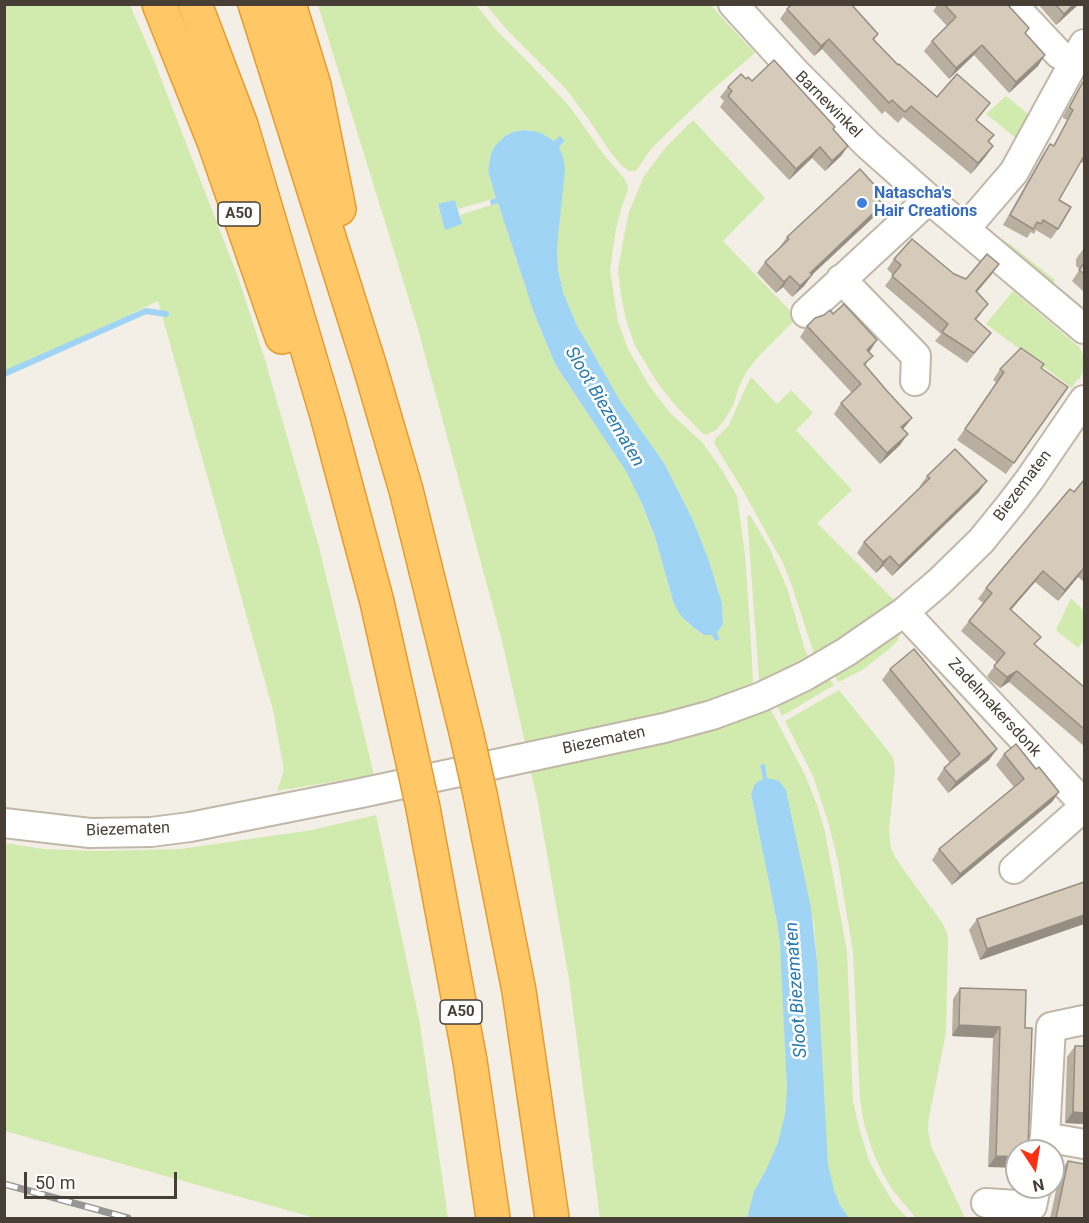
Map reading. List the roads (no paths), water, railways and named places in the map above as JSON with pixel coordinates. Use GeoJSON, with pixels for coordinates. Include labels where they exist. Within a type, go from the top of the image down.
{"type":"FeatureCollection","features":[{"type":"Feature","properties":{"kind":"highway","name":"A50"},"geometry":{"type":"LineString","coordinates":[[159,4],[215,144],[289,359],[328,420]]}},
{"type":"Feature","properties":{"kind":"highway","name":"A50"},"geometry":{"type":"LineString","coordinates":[[195,4],[241,125],[328,420],[376,602],[423,808],[470,1060],[493,1218]]}},
{"type":"Feature","properties":{"kind":"highway"},"geometry":{"type":"LineString","coordinates":[[255,4],[370,367],[406,490],[467,736],[519,991],[552,1218]]}},
{"type":"Feature","properties":{"kind":"highway"},"geometry":{"type":"LineString","coordinates":[[289,4],[314,85],[370,367]]}},
{"type":"Feature","properties":{"kind":"street","name":"Barnewinkel"},"geometry":{"type":"LineString","coordinates":[[733,4],[804,82],[868,145],[1084,329]]}},
{"type":"Feature","properties":{"kind":"street"},"geometry":{"type":"LineString","coordinates":[[1012,4],[1059,54],[1079,53]]}},
{"type":"Feature","properties":{"kind":"street"},"geometry":{"type":"LineString","coordinates":[[964,229],[1014,172],[1079,53]]}},
{"type":"Feature","properties":{"kind":"street"},"geometry":{"type":"LineString","coordinates":[[806,313],[929,199]]}},
{"type":"Feature","properties":{"kind":"street"},"geometry":{"type":"LineString","coordinates":[[841,279],[915,356],[915,381]]}},
{"type":"Feature","properties":{"kind":"street","name":"Biezematen"},"geometry":{"type":"LineString","coordinates":[[4,823],[90,832],[151,832],[190,827],[664,728],[712,715],[782,687],[822,666],[904,612],[960,563],[996,523],[1030,479],[1084,400]]}},
{"type":"Feature","properties":{"kind":"street","name":"Zadelmakersdonk"},"geometry":{"type":"LineString","coordinates":[[904,612],[1084,805],[1014,869]]}},
{"type":"Feature","properties":{"kind":"street"},"geometry":{"type":"LineString","coordinates":[[1044,1139],[1051,1027],[1084,1020]]}},
{"type":"Feature","properties":{"kind":"street"},"geometry":{"type":"LineString","coordinates":[[1065,1144],[1084,1144]]}},
{"type":"Feature","properties":{"kind":"street"},"geometry":{"type":"LineString","coordinates":[[986,1203],[1032,1206],[1033,1199]]}},
{"type":"Feature","properties":{"kind":"water"},"geometry":{"type":"Polygon","coordinates":[[[523,130],[539,132],[554,141],[560,136],[565,141],[559,147],[565,169],[557,247],[558,269],[563,292],[577,326],[619,399],[664,463],[693,520],[722,603],[723,624],[717,633],[720,639],[715,641],[712,635],[704,635],[694,628],[676,608],[655,537],[642,504],[627,473],[555,364],[534,313],[498,203],[491,205],[490,200],[496,198],[488,171],[491,154],[505,136],[523,130]]]}},
{"type":"Feature","properties":{"kind":"water"},"geometry":{"type":"Polygon","coordinates":[[[455,200],[462,224],[445,230],[438,204],[455,200]]]}},
{"type":"Feature","properties":{"kind":"water"},"geometry":{"type":"Polygon","coordinates":[[[765,764],[767,778],[779,781],[786,790],[811,908],[817,961],[828,1165],[834,1190],[849,1218],[747,1218],[754,1191],[778,1142],[785,1114],[787,1090],[780,945],[751,794],[755,784],[763,779],[760,765],[765,764]]]}},
{"type":"Feature","properties":{"kind":"waterway","name":"Sloot Biezematen"},"geometry":{"type":"LineString","coordinates":[[4,374],[146,311],[166,314]]}},
{"type":"Feature","properties":{"kind":"railway"},"geometry":{"type":"LineString","coordinates":[[4,1184],[128,1218]]}},
{"type":"Feature","properties":{"kind":"place","name":"Natascha's Hair Creations"},"geometry":{"type":"Point","coordinates":[862,203]}}]}
